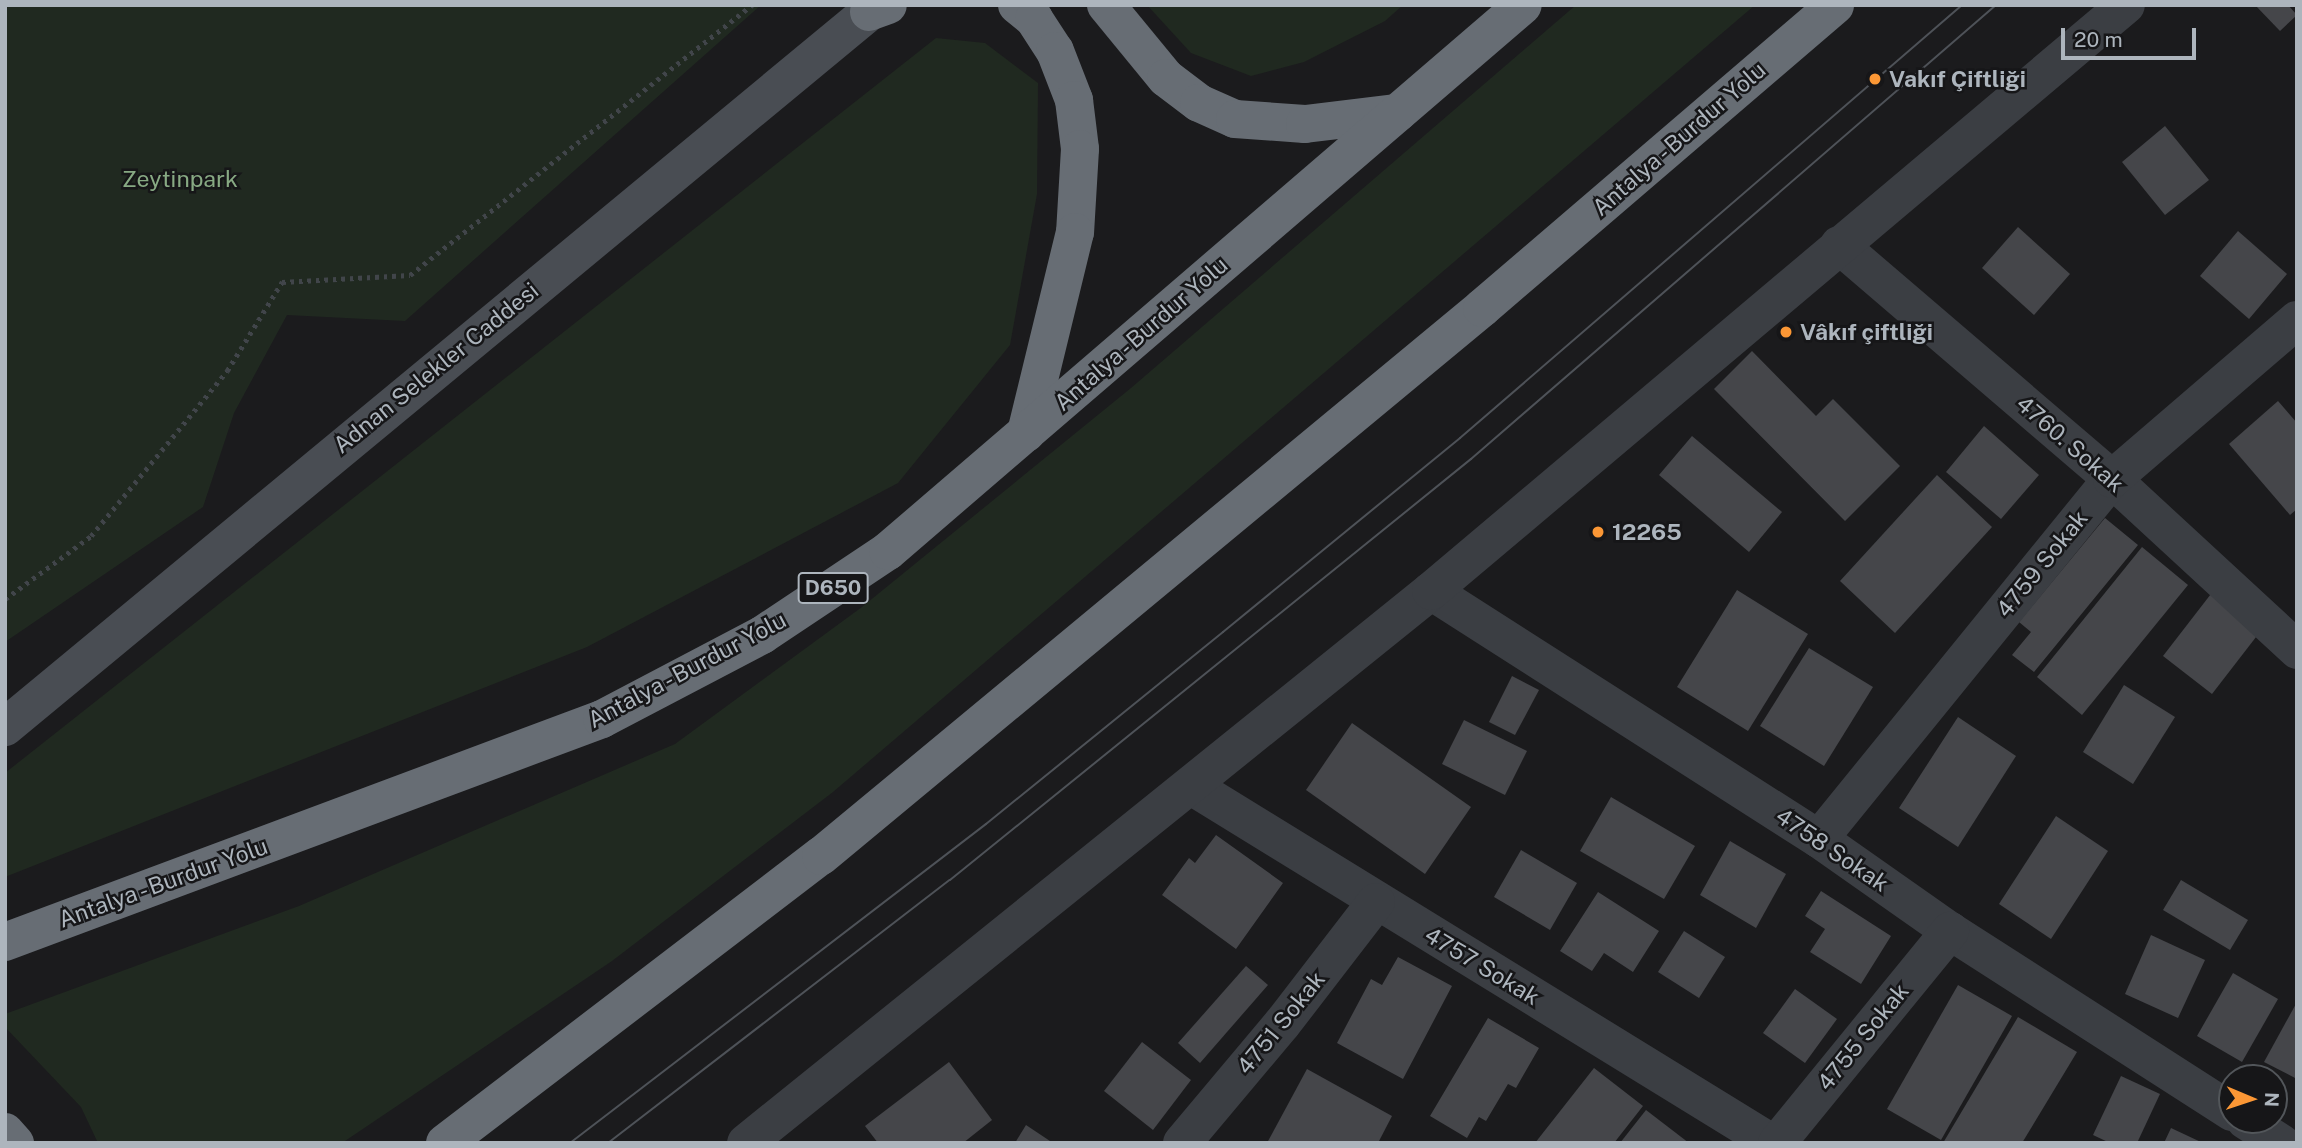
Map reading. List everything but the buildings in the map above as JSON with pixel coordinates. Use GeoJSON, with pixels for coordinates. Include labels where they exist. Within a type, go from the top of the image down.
{"type":"FeatureCollection","features":[{"type":"Feature","properties":{"kind":"highway"},"geometry":{"type":"LineString","coordinates":[[1017,5],[1034,19],[1055,51],[1074,100],[1080,149],[1075,232],[1026,433]]}},
{"type":"Feature","properties":{"kind":"highway"},"geometry":{"type":"LineString","coordinates":[[1106,5],[1166,78],[1199,103],[1235,119],[1305,124],[1397,113]]}},
{"type":"Feature","properties":{"kind":"highway","name":"Antalya - Burdur Yolu"},"geometry":{"type":"LineString","coordinates":[[5,942],[602,719],[762,635],[888,551],[1523,5]]}},
{"type":"Feature","properties":{"kind":"highway","name":"Antalya - Burdur Yolu"},"geometry":{"type":"LineString","coordinates":[[445,1143],[821,856],[1482,308],[1835,5]]}},
{"type":"Feature","properties":{"kind":"highway"},"geometry":{"type":"LineString","coordinates":[[5,1132],[15,1143]]}},
{"type":"Feature","properties":{"kind":"main road","name":"Adnan Selekler Caddesi"},"geometry":{"type":"LineString","coordinates":[[5,727],[878,8]]}},
{"type":"Feature","properties":{"kind":"street"},"geometry":{"type":"LineString","coordinates":[[746,1143],[1193,787],[1431,591],[2126,5]]}},
{"type":"Feature","properties":{"kind":"street","name":"4760. Sokak"},"geometry":{"type":"LineString","coordinates":[[1839,245],[2112,479],[2297,650]]}},
{"type":"Feature","properties":{"kind":"street","name":"4759 Sokak"},"geometry":{"type":"LineString","coordinates":[[1819,839],[2112,479],[2297,320]]}},
{"type":"Feature","properties":{"kind":"street","name":"4758 Sokak"},"geometry":{"type":"LineString","coordinates":[[1431,591],[1819,839],[1950,931],[2218,1103]]}},
{"type":"Feature","properties":{"kind":"street","name":"4757 Sokak"},"geometry":{"type":"LineString","coordinates":[[1193,787],[1376,902],[1774,1143]]}},
{"type":"Feature","properties":{"kind":"street","name":"4751 Sokak"},"geometry":{"type":"LineString","coordinates":[[1182,1143],[1282,1024],[1376,902]]}},
{"type":"Feature","properties":{"kind":"street","name":"4755 Sokak"},"geometry":{"type":"LineString","coordinates":[[1774,1143],[1950,931]]}},
{"type":"Feature","properties":{"kind":"path"},"geometry":{"type":"LineString","coordinates":[[5,599],[91,536],[227,371],[282,282],[410,275],[752,5]]}},
{"type":"Feature","properties":{"kind":"green space","name":"Zeytinpark"},"geometry":{"type":"Polygon","coordinates":[[[5,5],[761,5],[405,321],[287,315],[234,413],[203,507],[5,642],[5,5]]]}},
{"type":"Feature","properties":{"kind":"green space"},"geometry":{"type":"Polygon","coordinates":[[[1147,5],[1403,5],[1385,21],[1304,62],[1251,76],[1191,53],[1147,5]]]}},
{"type":"Feature","properties":{"kind":"green space"},"geometry":{"type":"Polygon","coordinates":[[[1576,5],[1755,5],[833,792],[612,961],[342,1143],[98,1143],[81,1107],[5,1027],[5,1014],[299,906],[675,744],[862,607],[1131,388],[1576,5]]]}},
{"type":"Feature","properties":{"kind":"green space"},"geometry":{"type":"Polygon","coordinates":[[[936,38],[985,43],[1038,83],[1037,194],[1010,345],[898,483],[587,647],[5,877],[5,773],[936,38]]]}},
{"type":"Feature","properties":{"kind":"tram line"},"geometry":{"type":"LineString","coordinates":[[570,1143],[986,824],[1223,632],[1460,438],[1962,5]]}},
{"type":"Feature","properties":{"kind":"tram line"},"geometry":{"type":"LineString","coordinates":[[608,1143],[950,880],[1471,459],[1996,5]]}},
{"type":"Feature","properties":{"kind":"place","name":"Vakıf Çiftliği"},"geometry":{"type":"Point","coordinates":[1875,79]}},
{"type":"Feature","properties":{"kind":"place","name":"Vâkıf çiftliği"},"geometry":{"type":"Point","coordinates":[1786,332]}},
{"type":"Feature","properties":{"kind":"place","name":"12265"},"geometry":{"type":"Point","coordinates":[1598,532]}}]}
